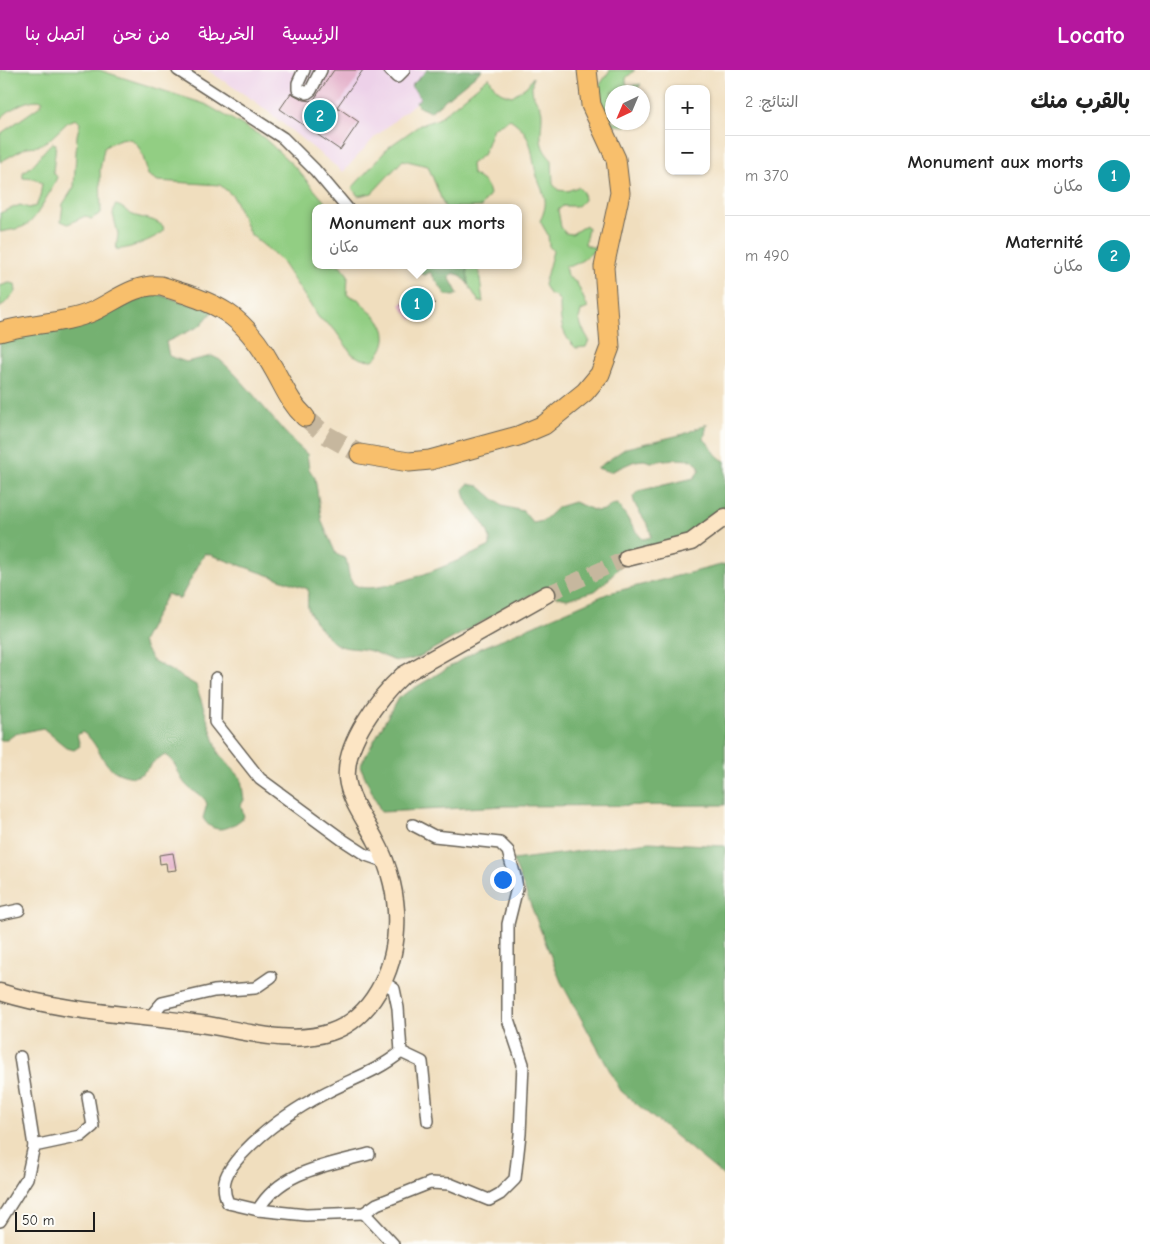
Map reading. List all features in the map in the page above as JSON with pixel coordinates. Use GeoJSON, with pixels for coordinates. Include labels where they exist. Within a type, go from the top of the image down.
{"type":"FeatureCollection","features":[{"type":"Feature","properties":{"kind":"main road"},"geometry":{"type":"LineString","coordinates":[[360,454],[409,462],[430,460],[530,432],[544,425],[576,400],[600,374],[608,355],[610,336],[604,267],[608,242],[619,204],[618,170],[610,142],[591,104],[587,70]]}},
{"type":"Feature","properties":{"kind":"main road"},"geometry":{"type":"LineString","coordinates":[[1,332],[82,315],[134,290],[154,285],[161,286],[227,311],[239,320],[262,348],[293,406],[305,417]]}},
{"type":"Feature","properties":{"kind":"main road"},"geometry":{"type":"LineString","coordinates":[[627,558],[691,542],[725,517]]}},
{"type":"Feature","properties":{"kind":"main road"},"geometry":{"type":"LineString","coordinates":[[0,992],[58,1008],[150,1017],[264,1035],[314,1037],[333,1031],[356,1018],[370,1004],[383,982],[390,963],[396,930],[393,890],[386,862],[354,800],[347,778],[350,753],[369,716],[384,693],[403,675],[547,594]]}},
{"type":"Feature","properties":{"kind":"street"},"geometry":{"type":"LineString","coordinates":[[178,70],[283,138],[315,170],[344,204]]}},
{"type":"Feature","properties":{"kind":"street"},"geometry":{"type":"LineString","coordinates":[[304,70],[298,83],[298,89],[307,93],[311,90],[320,70]]}},
{"type":"Feature","properties":{"kind":"street"},"geometry":{"type":"LineString","coordinates":[[390,70],[397,77],[404,70]]}},
{"type":"Feature","properties":{"kind":"street"},"geometry":{"type":"LineString","coordinates":[[216,678],[215,722],[260,779],[343,840],[366,855],[386,862]]}},
{"type":"Feature","properties":{"kind":"street"},"geometry":{"type":"LineString","coordinates":[[401,1052],[384,1066],[326,1092],[284,1115],[256,1138],[226,1176],[222,1191],[228,1202],[258,1210],[306,1215],[364,1213],[378,1204],[430,1183],[450,1184],[489,1200],[500,1194],[515,1179],[520,1134],[523,1064],[508,1019],[508,924],[517,888],[508,851],[500,843],[434,836],[413,825]]}},
{"type":"Feature","properties":{"kind":"street"},"geometry":{"type":"LineString","coordinates":[[0,914],[20,910]]}},
{"type":"Feature","properties":{"kind":"street"},"geometry":{"type":"LineString","coordinates":[[150,1017],[162,1003],[214,991],[255,988],[271,977]]}},
{"type":"Feature","properties":{"kind":"street"},"geometry":{"type":"LineString","coordinates":[[383,982],[394,989],[398,1008],[401,1052]]}},
{"type":"Feature","properties":{"kind":"street"},"geometry":{"type":"LineString","coordinates":[[401,1052],[422,1062],[428,1121]]}},
{"type":"Feature","properties":{"kind":"street"},"geometry":{"type":"LineString","coordinates":[[0,1221],[27,1178],[34,1146],[20,1057]]}},
{"type":"Feature","properties":{"kind":"street"},"geometry":{"type":"LineString","coordinates":[[34,1146],[81,1136],[92,1126],[88,1097]]}},
{"type":"Feature","properties":{"kind":"street"},"geometry":{"type":"LineString","coordinates":[[258,1210],[265,1198],[295,1175],[368,1154]]}},
{"type":"Feature","properties":{"kind":"street"},"geometry":{"type":"LineString","coordinates":[[364,1213],[393,1244]]}},
{"type":"Feature","properties":{"kind":"shaded area"},"geometry":{"type":"Polygon","coordinates":[[[207,70],[427,70],[411,86],[421,98],[374,138],[343,172],[256,102],[207,70]]]}},
{"type":"Feature","properties":{"kind":"green space"},"geometry":{"type":"Polygon","coordinates":[[[0,70],[99,70],[205,104],[263,137],[295,167],[327,204],[312,204],[312,269],[343,269],[348,275],[347,295],[360,300],[382,326],[385,342],[381,352],[373,360],[361,359],[352,354],[334,329],[319,318],[280,259],[250,234],[233,196],[220,185],[158,181],[148,175],[143,156],[135,142],[130,139],[115,141],[104,148],[100,170],[101,213],[91,219],[85,216],[68,224],[61,221],[63,204],[74,187],[77,135],[80,123],[76,119],[68,122],[50,139],[38,146],[27,147],[0,162],[0,134],[40,106],[43,101],[25,102],[9,111],[0,119],[0,70]]]}},
{"type":"Feature","properties":{"kind":"green space"},"geometry":{"type":"Polygon","coordinates":[[[427,70],[482,70],[430,112],[419,107],[416,102],[421,98],[411,86],[427,70]]]}},
{"type":"Feature","properties":{"kind":"green space"},"geometry":{"type":"Polygon","coordinates":[[[610,70],[635,70],[626,78],[628,85],[605,85],[605,114],[595,92],[610,70]]]}},
{"type":"Feature","properties":{"kind":"green space"},"geometry":{"type":"Polygon","coordinates":[[[489,77],[498,90],[512,96],[527,86],[533,77],[532,91],[541,110],[541,139],[544,149],[552,160],[553,184],[558,190],[567,191],[578,187],[583,192],[584,200],[578,206],[563,206],[558,210],[561,227],[565,233],[572,234],[586,225],[588,228],[585,244],[597,247],[587,257],[577,263],[565,266],[567,276],[577,283],[588,308],[581,311],[579,319],[589,340],[586,347],[576,348],[567,338],[561,321],[560,302],[556,296],[549,294],[544,285],[553,251],[549,246],[548,235],[540,221],[545,207],[544,197],[536,173],[530,143],[518,125],[510,119],[493,128],[483,155],[471,164],[472,174],[486,184],[489,190],[490,194],[483,204],[443,204],[428,166],[403,160],[372,193],[358,196],[352,188],[390,146],[420,125],[438,119],[489,77]]]}},
{"type":"Feature","properties":{"kind":"green space"},"geometry":{"type":"Polygon","coordinates":[[[52,143],[56,144],[53,172],[57,177],[51,190],[32,221],[23,227],[0,232],[0,213],[20,205],[29,208],[36,206],[40,197],[42,183],[35,179],[23,178],[23,172],[32,166],[52,143]]]}},
{"type":"Feature","properties":{"kind":"green space"},"geometry":{"type":"Polygon","coordinates":[[[115,205],[133,215],[159,223],[163,226],[164,231],[141,243],[127,248],[116,249],[118,234],[113,214],[115,205]]]}},
{"type":"Feature","properties":{"kind":"green space"},"geometry":{"type":"Polygon","coordinates":[[[415,269],[467,269],[468,284],[460,275],[453,273],[449,277],[458,294],[454,296],[446,295],[430,272],[425,275],[417,272],[415,269]]]}},
{"type":"Feature","properties":{"kind":"green space"},"geometry":{"type":"Polygon","coordinates":[[[467,269],[479,269],[483,302],[479,302],[468,284],[467,269]]]}},
{"type":"Feature","properties":{"kind":"green space"},"geometry":{"type":"Polygon","coordinates":[[[9,283],[15,284],[16,292],[0,308],[0,286],[9,283]]]}},
{"type":"Feature","properties":{"kind":"green space"},"geometry":{"type":"Polygon","coordinates":[[[150,292],[213,311],[200,326],[166,342],[169,356],[186,362],[212,356],[220,360],[307,454],[309,469],[315,478],[322,522],[336,554],[346,559],[351,581],[357,586],[368,588],[403,581],[490,546],[490,538],[487,531],[465,496],[464,488],[468,484],[479,486],[502,506],[523,511],[533,523],[543,521],[558,507],[574,502],[596,511],[606,510],[611,505],[617,504],[643,539],[651,537],[633,497],[638,491],[694,478],[699,471],[699,466],[692,460],[674,459],[651,462],[644,460],[635,461],[610,472],[597,468],[626,448],[684,434],[707,424],[704,439],[718,456],[725,461],[725,506],[684,536],[627,558],[608,580],[595,591],[567,599],[534,593],[419,657],[402,661],[392,660],[375,652],[343,647],[336,644],[321,630],[313,618],[308,608],[308,589],[205,553],[180,599],[167,594],[142,642],[152,660],[196,685],[219,754],[241,778],[244,800],[241,805],[244,817],[234,825],[217,829],[207,824],[203,818],[207,804],[206,801],[186,785],[173,761],[166,755],[156,760],[143,773],[132,776],[116,772],[110,767],[93,742],[82,732],[77,735],[80,746],[74,750],[67,748],[43,728],[15,734],[7,740],[0,740],[0,337],[150,292]]]}},
{"type":"Feature","properties":{"kind":"green space"},"geometry":{"type":"Polygon","coordinates":[[[725,564],[725,805],[506,806],[381,812],[360,766],[398,698],[479,649],[609,593],[725,564]]]}},
{"type":"Feature","properties":{"kind":"green space"},"geometry":{"type":"Polygon","coordinates":[[[649,842],[725,846],[725,1177],[621,1091],[561,982],[513,860],[649,842]]]}},
{"type":"Feature","properties":{"kind":"building"},"geometry":{"type":"Polygon","coordinates":[[[334,70],[363,70],[337,107],[359,122],[340,150],[280,109],[291,93],[304,100],[313,101],[334,70]]]}},
{"type":"Feature","properties":{"kind":"building"},"geometry":{"type":"Polygon","coordinates":[[[423,287],[435,303],[411,320],[400,305],[423,287]]]}},
{"type":"Feature","properties":{"kind":"building"},"geometry":{"type":"Polygon","coordinates":[[[173,853],[176,870],[167,871],[166,863],[160,864],[159,855],[173,853]]]}},
{"type":"Feature","properties":{"kind":"tunnel"},"geometry":{"type":"LineString","coordinates":[[305,417],[323,433],[360,454]]}},
{"type":"Feature","properties":{"kind":"tunnel"},"geometry":{"type":"LineString","coordinates":[[547,594],[627,558]]}},
{"type":"Feature","properties":{"kind":"place","name":"Maternité"},"geometry":{"type":"Point","coordinates":[320,116]}},
{"type":"Feature","properties":{"kind":"place","name":"Monument aux morts"},"geometry":{"type":"Point","coordinates":[417,304]}}]}
